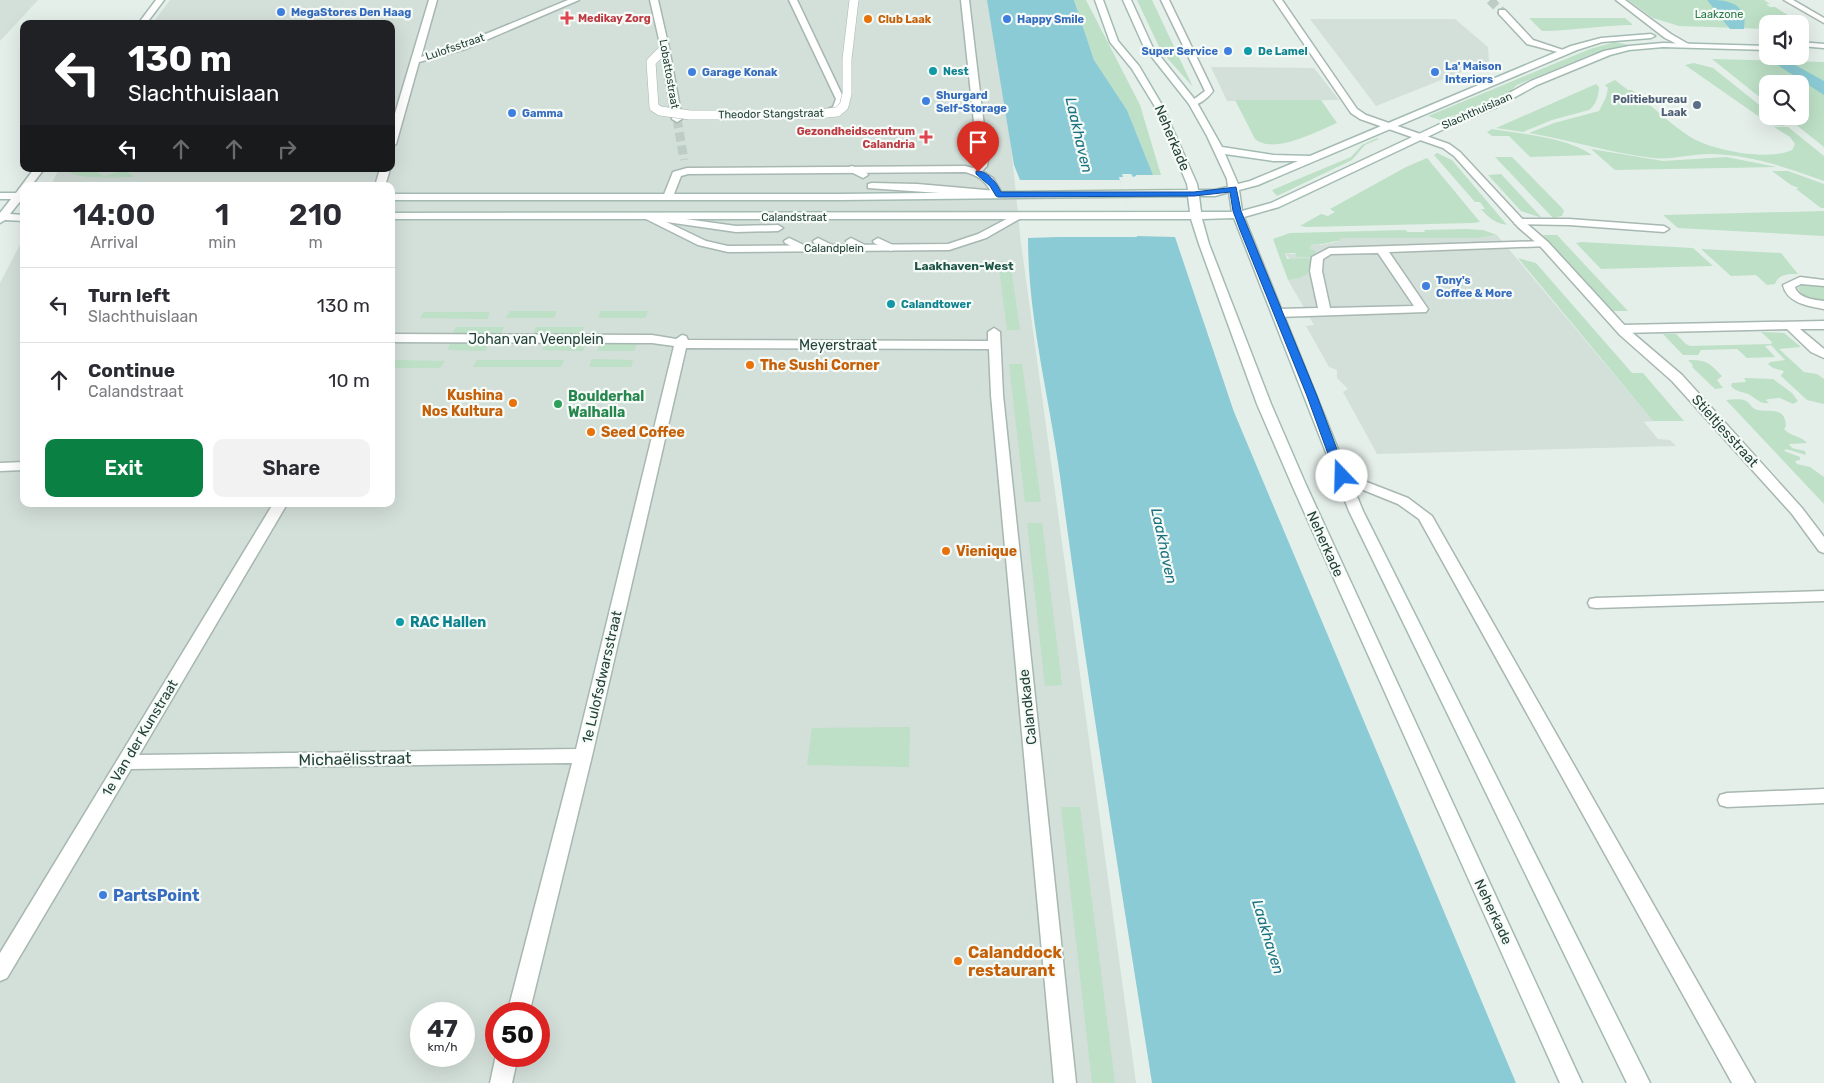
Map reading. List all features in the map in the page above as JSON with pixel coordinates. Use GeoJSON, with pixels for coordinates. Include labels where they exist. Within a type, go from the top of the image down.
{"type":"FeatureCollection","features":[{"type":"Feature","properties":{"kind":"street"},"geometry":{"type":"LineString","coordinates":[[145,20],[160,0]]}},
{"type":"Feature","properties":{"kind":"street"},"geometry":{"type":"LineString","coordinates":[[395,130],[418,46],[433,0]]}},
{"type":"Feature","properties":{"kind":"street","name":"Lulofsstraat"},"geometry":{"type":"LineString","coordinates":[[415,61],[462,47],[575,0]]}},
{"type":"Feature","properties":{"kind":"street","name":"Lobattostraat"},"geometry":{"type":"LineString","coordinates":[[654,0],[665,48],[676,117],[821,114],[837,108],[840,104],[840,99],[793,0]]}},
{"type":"Feature","properties":{"kind":"street","name":"Theodor Stangstraat"},"geometry":{"type":"LineString","coordinates":[[665,48],[652,62],[654,107],[660,111],[690,115],[808,115],[837,112],[844,106],[847,94],[847,59],[854,0]]}},
{"type":"Feature","properties":{"kind":"street"},"geometry":{"type":"LineString","coordinates":[[965,0],[983,160],[982,166],[976,172]]}},
{"type":"Feature","properties":{"kind":"street","name":"Neherkade"},"geometry":{"type":"LineString","coordinates":[[1100,0],[1114,42],[1136,68],[1158,105],[1192,184],[1196,217],[1204,244],[1264,404],[1571,1083]]}},
{"type":"Feature","properties":{"kind":"street","name":"Neherkade"},"geometry":{"type":"LineString","coordinates":[[1127,0],[1148,47],[1193,103],[1220,150],[1232,179],[1238,215],[1342,476],[1369,538],[1639,1083]]}},
{"type":"Feature","properties":{"kind":"street"},"geometry":{"type":"LineString","coordinates":[[1165,0],[1209,91],[1205,96],[1193,103]]}},
{"type":"Feature","properties":{"kind":"street","name":"Stieltjesstraat"},"geometry":{"type":"LineString","coordinates":[[1278,0],[1354,111],[1362,117],[1446,146],[1454,152],[1519,222],[1544,244],[1621,329],[1676,378],[1797,511],[1823,544]]}},
{"type":"Feature","properties":{"kind":"street"},"geometry":{"type":"LineString","coordinates":[[1620,0],[1668,36],[1686,45]]}},
{"type":"Feature","properties":{"kind":"street"},"geometry":{"type":"LineString","coordinates":[[1788,0],[1824,22]]}},
{"type":"Feature","properties":{"kind":"street"},"geometry":{"type":"LineString","coordinates":[[1502,12],[1530,42],[1565,52]]}},
{"type":"Feature","properties":{"kind":"street","name":"Lulofsstraat"},"geometry":{"type":"LineString","coordinates":[[438,45],[456,43],[494,33]]}},
{"type":"Feature","properties":{"kind":"street","name":"Slachthuislaan"},"geometry":{"type":"LineString","coordinates":[[1194,194],[1234,189],[1313,158],[1565,52],[1601,40],[1668,36],[1759,41]]}},
{"type":"Feature","properties":{"kind":"street","name":"Lulofsstraat"},"geometry":{"type":"LineString","coordinates":[[418,46],[428,45]]}},
{"type":"Feature","properties":{"kind":"street","name":"Slachthuislaan"},"geometry":{"type":"LineString","coordinates":[[1196,217],[1238,215],[1269,207],[1419,137],[1494,105],[1534,83],[1607,53],[1646,46],[1686,45],[1759,48]]}},
{"type":"Feature","properties":{"kind":"street"},"geometry":{"type":"LineString","coordinates":[[1809,45],[1824,46]]}},
{"type":"Feature","properties":{"kind":"street"},"geometry":{"type":"LineString","coordinates":[[1809,49],[1824,50]]}},
{"type":"Feature","properties":{"kind":"street"},"geometry":{"type":"LineString","coordinates":[[1220,150],[1273,158],[1313,158]]}},
{"type":"Feature","properties":{"kind":"street"},"geometry":{"type":"LineString","coordinates":[[684,160],[685,171]]}},
{"type":"Feature","properties":{"kind":"street"},"geometry":{"type":"LineString","coordinates":[[668,197],[675,176],[685,171],[821,169],[962,169],[976,172],[991,182],[998,194]]}},
{"type":"Feature","properties":{"kind":"street"},"geometry":{"type":"LineString","coordinates":[[821,169],[832,175]]}},
{"type":"Feature","properties":{"kind":"street"},"geometry":{"type":"LineString","coordinates":[[852,169],[863,175]]}},
{"type":"Feature","properties":{"kind":"street"},"geometry":{"type":"LineString","coordinates":[[764,170],[775,175]]}},
{"type":"Feature","properties":{"kind":"street"},"geometry":{"type":"LineString","coordinates":[[792,170],[802,175]]}},
{"type":"Feature","properties":{"kind":"street"},"geometry":{"type":"LineString","coordinates":[[29,182],[37,172]]}},
{"type":"Feature","properties":{"kind":"street"},"geometry":{"type":"LineString","coordinates":[[878,185],[998,194]]}},
{"type":"Feature","properties":{"kind":"street"},"geometry":{"type":"LineString","coordinates":[[0,196],[20,194]]}},
{"type":"Feature","properties":{"kind":"street","name":"Calandstraat"},"geometry":{"type":"LineString","coordinates":[[395,197],[1194,194]]}},
{"type":"Feature","properties":{"kind":"street"},"geometry":{"type":"LineString","coordinates":[[1,218],[20,196]]}},
{"type":"Feature","properties":{"kind":"street","name":"Calandstraat"},"geometry":{"type":"LineString","coordinates":[[395,216],[1196,217]]}},
{"type":"Feature","properties":{"kind":"street"},"geometry":{"type":"LineString","coordinates":[[650,217],[736,228],[772,230]]}},
{"type":"Feature","properties":{"kind":"street","name":"Calandplein"},"geometry":{"type":"LineString","coordinates":[[650,217],[697,241],[714,247],[802,248],[954,246],[989,233],[1018,217]]}},
{"type":"Feature","properties":{"kind":"street"},"geometry":{"type":"LineString","coordinates":[[1,218],[20,218]]}},
{"type":"Feature","properties":{"kind":"street"},"geometry":{"type":"LineString","coordinates":[[1519,222],[1570,222],[1664,229]]}},
{"type":"Feature","properties":{"kind":"street"},"geometry":{"type":"LineString","coordinates":[[851,241],[863,248]]}},
{"type":"Feature","properties":{"kind":"street"},"geometry":{"type":"LineString","coordinates":[[878,241],[891,248]]}},
{"type":"Feature","properties":{"kind":"street"},"geometry":{"type":"LineString","coordinates":[[790,242],[802,248]]}},
{"type":"Feature","properties":{"kind":"street"},"geometry":{"type":"LineString","coordinates":[[818,242],[830,248]]}},
{"type":"Feature","properties":{"kind":"street"},"geometry":{"type":"LineString","coordinates":[[1325,312],[1316,271],[1318,257],[1326,252],[1380,248],[1544,244]]}},
{"type":"Feature","properties":{"kind":"street"},"geometry":{"type":"LineString","coordinates":[[1278,313],[1422,310],[1380,248]]}},
{"type":"Feature","properties":{"kind":"street"},"geometry":{"type":"LineString","coordinates":[[1824,283],[1800,280],[1788,285],[1789,290],[1793,294],[1818,304],[1816,314],[1824,321]]}},
{"type":"Feature","properties":{"kind":"street"},"geometry":{"type":"LineString","coordinates":[[1789,325],[1815,349],[1824,354]]}},
{"type":"Feature","properties":{"kind":"street"},"geometry":{"type":"LineString","coordinates":[[1621,329],[1824,325]]}},
{"type":"Feature","properties":{"kind":"street","name":"Johan van Veenplein"},"geometry":{"type":"LineString","coordinates":[[395,338],[652,339],[682,341]]}},
{"type":"Feature","properties":{"kind":"street","name":"Meyerstraat"},"geometry":{"type":"LineString","coordinates":[[682,341],[994,338]]}},
{"type":"Feature","properties":{"kind":"street","name":"Calandkade"},"geometry":{"type":"LineString","coordinates":[[994,338],[1065,1083]]}},
{"type":"Feature","properties":{"kind":"street","name":"1e Lulofsdwarsstraat"},"geometry":{"type":"LineString","coordinates":[[521,1002],[583,756],[682,341]]}},
{"type":"Feature","properties":{"kind":"street"},"geometry":{"type":"LineString","coordinates":[[0,466],[20,466]]}},
{"type":"Feature","properties":{"kind":"street"},"geometry":{"type":"LineString","coordinates":[[1342,476],[1402,501],[1425,516],[1744,1083]]}},
{"type":"Feature","properties":{"kind":"street","name":"1e Van der Kunstraat"},"geometry":{"type":"LineString","coordinates":[[0,972],[278,507]]}},
{"type":"Feature","properties":{"kind":"street"},"geometry":{"type":"LineString","coordinates":[[1596,603],[1824,596]]}},
{"type":"Feature","properties":{"kind":"street","name":"Michaëlisstraat"},"geometry":{"type":"LineString","coordinates":[[126,762],[583,756]]}},
{"type":"Feature","properties":{"kind":"street"},"geometry":{"type":"LineString","coordinates":[[1727,800],[1824,796]]}},
{"type":"Feature","properties":{"kind":"street"},"geometry":{"type":"LineString","coordinates":[[501,1083],[505,1067]]}},
{"type":"Feature","properties":{"kind":"shaded area"},"geometry":{"type":"Polygon","coordinates":[[[0,0],[38,0],[0,41],[0,0]]]}},
{"type":"Feature","properties":{"kind":"shaded area"},"geometry":{"type":"Polygon","coordinates":[[[170,0],[996,0],[1021,243],[1136,1083],[0,1083],[0,283],[20,245],[20,507],[395,507],[395,182],[52,182],[57,172],[395,172],[395,20],[155,20],[170,0]]]}},
{"type":"Feature","properties":{"kind":"shaded area"},"geometry":{"type":"Polygon","coordinates":[[[1310,19],[1455,19],[1488,47],[1489,61],[1376,106],[1310,19]]]}},
{"type":"Feature","properties":{"kind":"shaded area"},"geometry":{"type":"Polygon","coordinates":[[[1211,67],[1314,68],[1339,100],[1227,101],[1211,67]]]}},
{"type":"Feature","properties":{"kind":"shaded area"},"geometry":{"type":"Polygon","coordinates":[[[1497,235],[1653,421],[1644,422],[1658,439],[1670,440],[1676,446],[1377,454],[1343,392],[1348,389],[1337,378],[1337,370],[1329,367],[1306,326],[1314,325],[1288,280],[1303,277],[1285,253],[1314,257],[1315,252],[1308,249],[1312,244],[1321,245],[1341,241],[1340,238],[1478,238],[1497,235]]]}},
{"type":"Feature","properties":{"kind":"green space"},"geometry":{"type":"Polygon","coordinates":[[[1074,0],[1086,0],[1140,105],[1161,175],[1153,175],[1127,110],[1094,60],[1074,0]]]}},
{"type":"Feature","properties":{"kind":"green space"},"geometry":{"type":"Polygon","coordinates":[[[1137,0],[1152,0],[1193,87],[1161,51],[1137,0]]]}},
{"type":"Feature","properties":{"kind":"green space","name":"Laakzone"},"geometry":{"type":"Polygon","coordinates":[[[1628,0],[1764,0],[1770,4],[1766,4],[1770,7],[1775,7],[1788,15],[1759,15],[1759,29],[1679,26],[1653,18],[1628,0]]]}},
{"type":"Feature","properties":{"kind":"green space"},"geometry":{"type":"Polygon","coordinates":[[[1529,18],[1625,18],[1633,25],[1542,31],[1529,18]]]}},
{"type":"Feature","properties":{"kind":"green space"},"geometry":{"type":"Polygon","coordinates":[[[1615,42],[1629,45],[1592,54],[1517,85],[1504,97],[1486,105],[1440,120],[1428,116],[1590,49],[1615,42]]]}},
{"type":"Feature","properties":{"kind":"green space","name":"Laakzone"},"geometry":{"type":"Polygon","coordinates":[[[1712,59],[1759,60],[1759,65],[1809,65],[1809,62],[1824,62],[1824,147],[1796,125],[1809,125],[1809,75],[1759,75],[1759,97],[1712,59]]]}},
{"type":"Feature","properties":{"kind":"green space"},"geometry":{"type":"Polygon","coordinates":[[[1694,63],[1713,68],[1759,105],[1759,117],[1685,65],[1694,63]]]}},
{"type":"Feature","properties":{"kind":"green space"},"geometry":{"type":"Polygon","coordinates":[[[1615,80],[1628,90],[1632,90],[1684,133],[1714,147],[1742,153],[1770,155],[1782,153],[1792,150],[1795,144],[1790,137],[1774,127],[1788,127],[1824,156],[1824,181],[1782,167],[1739,156],[1709,154],[1653,158],[1529,133],[1554,123],[1599,111],[1606,97],[1608,88],[1605,85],[1615,80]]]}},
{"type":"Feature","properties":{"kind":"green space"},"geometry":{"type":"Polygon","coordinates":[[[1596,84],[1599,87],[1598,96],[1594,105],[1589,110],[1552,120],[1523,132],[1496,128],[1596,84]]]}},
{"type":"Feature","properties":{"kind":"green space"},"geometry":{"type":"Polygon","coordinates":[[[1235,100],[1321,100],[1337,123],[1296,140],[1273,144],[1263,143],[1255,139],[1235,100]]]}},
{"type":"Feature","properties":{"kind":"green space"},"geometry":{"type":"Polygon","coordinates":[[[1492,129],[1557,140],[1582,149],[1592,155],[1530,157],[1509,136],[1492,136],[1487,132],[1492,129]]]}},
{"type":"Feature","properties":{"kind":"green space"},"geometry":{"type":"Polygon","coordinates":[[[1377,138],[1379,139],[1365,145],[1352,160],[1277,196],[1272,190],[1351,157],[1362,145],[1377,138]]]}},
{"type":"Feature","properties":{"kind":"green space"},"geometry":{"type":"Polygon","coordinates":[[[1591,149],[1663,161],[1726,157],[1777,167],[1615,170],[1591,149]]]}},
{"type":"Feature","properties":{"kind":"green space"},"geometry":{"type":"Polygon","coordinates":[[[1437,153],[1452,160],[1507,225],[1496,221],[1481,209],[1485,209],[1480,202],[1475,202],[1434,155],[1437,153]]]}},
{"type":"Feature","properties":{"kind":"green space"},"geometry":{"type":"Polygon","coordinates":[[[1495,157],[1512,157],[1562,208],[1564,211],[1562,216],[1553,218],[1495,157]]]}},
{"type":"Feature","properties":{"kind":"green space"},"geometry":{"type":"Polygon","coordinates":[[[1427,158],[1480,222],[1300,226],[1321,214],[1328,216],[1335,212],[1330,209],[1406,167],[1427,158]]]}},
{"type":"Feature","properties":{"kind":"green space"},"geometry":{"type":"Polygon","coordinates":[[[1772,171],[1788,171],[1824,184],[1824,208],[1821,208],[1796,189],[1799,188],[1791,185],[1772,171]]]}},
{"type":"Feature","properties":{"kind":"green space"},"geometry":{"type":"Polygon","coordinates":[[[70,172],[97,172],[104,176],[118,172],[128,172],[134,177],[87,177],[70,172]]]}},
{"type":"Feature","properties":{"kind":"green space"},"geometry":{"type":"Polygon","coordinates":[[[1501,174],[1542,218],[1521,211],[1488,175],[1501,174]]]}},
{"type":"Feature","properties":{"kind":"green space"},"geometry":{"type":"Polygon","coordinates":[[[1824,211],[1824,236],[1678,228],[1663,215],[1824,211]]]}},
{"type":"Feature","properties":{"kind":"green space"},"geometry":{"type":"Polygon","coordinates":[[[1406,230],[1407,232],[1425,232],[1424,230],[1483,230],[1497,235],[1478,238],[1340,238],[1341,241],[1312,244],[1309,249],[1316,251],[1314,257],[1297,257],[1295,253],[1285,253],[1287,259],[1313,258],[1307,274],[1300,278],[1288,280],[1273,239],[1290,233],[1406,230]]]}},
{"type":"Feature","properties":{"kind":"green space"},"geometry":{"type":"Polygon","coordinates":[[[1543,235],[1557,235],[1628,311],[1613,311],[1543,235]]]}},
{"type":"Feature","properties":{"kind":"green space"},"geometry":{"type":"Polygon","coordinates":[[[1576,243],[1693,248],[1713,266],[1601,269],[1576,243]]]}},
{"type":"Feature","properties":{"kind":"green space"},"geometry":{"type":"Polygon","coordinates":[[[1701,249],[1781,253],[1798,274],[1784,275],[1775,284],[1767,285],[1756,275],[1731,276],[1701,249]]]}},
{"type":"Feature","properties":{"kind":"green space"},"geometry":{"type":"Polygon","coordinates":[[[1518,258],[1536,263],[1632,373],[1643,373],[1684,421],[1653,421],[1518,258]]]}},
{"type":"Feature","properties":{"kind":"green space"},"geometry":{"type":"Polygon","coordinates":[[[998,261],[1010,261],[1020,330],[1007,330],[998,261]]]}},
{"type":"Feature","properties":{"kind":"green space"},"geometry":{"type":"Polygon","coordinates":[[[1810,284],[1824,287],[1824,301],[1805,296],[1798,288],[1802,285],[1810,284]]]}},
{"type":"Feature","properties":{"kind":"green space"},"geometry":{"type":"Polygon","coordinates":[[[510,311],[557,311],[554,318],[506,318],[510,311]]]}},
{"type":"Feature","properties":{"kind":"green space"},"geometry":{"type":"Polygon","coordinates":[[[601,311],[648,311],[645,318],[598,318],[601,311]]]}},
{"type":"Feature","properties":{"kind":"green space"},"geometry":{"type":"Polygon","coordinates":[[[424,312],[490,312],[487,319],[420,318],[424,312]]]}},
{"type":"Feature","properties":{"kind":"green space"},"geometry":{"type":"Polygon","coordinates":[[[456,327],[504,327],[501,334],[452,334],[456,327]]]}},
{"type":"Feature","properties":{"kind":"green space"},"geometry":{"type":"Polygon","coordinates":[[[536,327],[584,327],[581,335],[533,334],[536,327]]]}},
{"type":"Feature","properties":{"kind":"green space"},"geometry":{"type":"Polygon","coordinates":[[[1761,332],[1784,333],[1801,347],[1779,349],[1804,372],[1817,374],[1824,379],[1824,404],[1807,400],[1781,376],[1784,371],[1773,368],[1768,364],[1785,360],[1771,345],[1765,346],[1775,357],[1747,358],[1737,349],[1701,350],[1698,355],[1683,355],[1663,334],[1676,334],[1690,346],[1771,344],[1772,342],[1761,332]]]}},
{"type":"Feature","properties":{"kind":"green space"},"geometry":{"type":"Polygon","coordinates":[[[451,343],[489,344],[485,351],[447,350],[451,343]]]}},
{"type":"Feature","properties":{"kind":"green space"},"geometry":{"type":"Polygon","coordinates":[[[546,343],[586,343],[583,351],[542,350],[546,343]]]}},
{"type":"Feature","properties":{"kind":"green space"},"geometry":{"type":"Polygon","coordinates":[[[600,343],[637,344],[634,351],[597,351],[600,343]]]}},
{"type":"Feature","properties":{"kind":"green space"},"geometry":{"type":"Polygon","coordinates":[[[592,359],[633,360],[631,367],[589,367],[592,359]]]}},
{"type":"Feature","properties":{"kind":"green space"},"geometry":{"type":"Polygon","coordinates":[[[395,360],[445,361],[440,368],[395,368],[395,360]]]}},
{"type":"Feature","properties":{"kind":"green space"},"geometry":{"type":"Polygon","coordinates":[[[477,360],[564,360],[561,367],[473,367],[477,360]]]}},
{"type":"Feature","properties":{"kind":"green space"},"geometry":{"type":"Polygon","coordinates":[[[1688,360],[1700,361],[1711,365],[1722,376],[1717,380],[1723,388],[1715,389],[1692,367],[1693,365],[1688,360]]]}},
{"type":"Feature","properties":{"kind":"green space"},"geometry":{"type":"Polygon","coordinates":[[[1009,364],[1022,364],[1041,502],[1025,502],[1009,364]]]}},
{"type":"Feature","properties":{"kind":"green space"},"geometry":{"type":"Polygon","coordinates":[[[1744,378],[1773,379],[1792,393],[1798,401],[1793,404],[1780,398],[1766,400],[1769,403],[1761,402],[1731,386],[1732,383],[1746,382],[1744,378]]]}},
{"type":"Feature","properties":{"kind":"green space"},"geometry":{"type":"Polygon","coordinates":[[[1726,400],[1744,400],[1755,409],[1779,412],[1782,415],[1786,426],[1784,429],[1807,443],[1789,444],[1792,448],[1805,451],[1806,455],[1786,449],[1784,451],[1800,457],[1800,460],[1795,461],[1797,464],[1810,467],[1824,477],[1824,504],[1726,400]]]}},
{"type":"Feature","properties":{"kind":"green space"},"geometry":{"type":"Polygon","coordinates":[[[1027,523],[1042,523],[1062,685],[1045,686],[1027,523]]]}},
{"type":"Feature","properties":{"kind":"green space"},"geometry":{"type":"Polygon","coordinates":[[[910,727],[909,767],[807,765],[812,728],[910,727]]]}},
{"type":"Feature","properties":{"kind":"green space"},"geometry":{"type":"Polygon","coordinates":[[[1061,807],[1080,807],[1115,1083],[1092,1083],[1061,807]]]}},
{"type":"Feature","properties":{"kind":"water","name":"Laakhaven"},"geometry":{"type":"Polygon","coordinates":[[[987,0],[1074,0],[1094,60],[1127,110],[1153,175],[1136,175],[1133,177],[1131,174],[1122,174],[1123,177],[1119,177],[1136,236],[1175,237],[1234,412],[1516,1083],[1152,1083],[1104,780],[1060,476],[1031,298],[1028,238],[1058,237],[1046,180],[1020,180],[1014,165],[987,0]]]}},
{"type":"Feature","properties":{"kind":"water"},"geometry":{"type":"Polygon","coordinates":[[[1707,0],[1728,2],[1737,6],[1745,15],[1744,29],[1730,29],[1707,0]]]}},
{"type":"Feature","properties":{"kind":"water"},"geometry":{"type":"Polygon","coordinates":[[[1778,65],[1795,65],[1824,81],[1824,95],[1809,85],[1809,75],[1793,75],[1778,65]]]}},
{"type":"Feature","properties":{"kind":"pier"},"geometry":{"type":"Polygon","coordinates":[[[1045,180],[1120,180],[1137,237],[1056,237],[1045,180]]]}},
{"type":"Feature","properties":{"kind":"tunnel"},"geometry":{"type":"LineString","coordinates":[[1490,0],[1502,12]]}},
{"type":"Feature","properties":{"kind":"tunnel"},"geometry":{"type":"LineString","coordinates":[[677,119],[684,160]]}},
{"type":"Feature","properties":{"kind":"place","name":"MegaStores Den Haag"},"geometry":{"type":"Point","coordinates":[281,12]}},
{"type":"Feature","properties":{"kind":"place","name":"Medikay Zorg"},"geometry":{"type":"Point","coordinates":[567,18]}},
{"type":"Feature","properties":{"kind":"place","name":"Club Laak"},"geometry":{"type":"Point","coordinates":[868,19]}},
{"type":"Feature","properties":{"kind":"place","name":"Happy Smile"},"geometry":{"type":"Point","coordinates":[1007,19]}},
{"type":"Feature","properties":{"kind":"place","name":"Super Service"},"geometry":{"type":"Point","coordinates":[1228,51]}},
{"type":"Feature","properties":{"kind":"place","name":"De Lamel"},"geometry":{"type":"Point","coordinates":[1248,51]}},
{"type":"Feature","properties":{"kind":"place","name":"Nest"},"geometry":{"type":"Point","coordinates":[933,71]}},
{"type":"Feature","properties":{"kind":"place","name":"Garage Konak"},"geometry":{"type":"Point","coordinates":[692,72]}},
{"type":"Feature","properties":{"kind":"place","name":"La' Maison Interiors"},"geometry":{"type":"Point","coordinates":[1435,72]}},
{"type":"Feature","properties":{"kind":"place","name":"Shurgard Self-Storage"},"geometry":{"type":"Point","coordinates":[926,101]}},
{"type":"Feature","properties":{"kind":"place","name":"Politiebureau Laak"},"geometry":{"type":"Point","coordinates":[1697,105]}},
{"type":"Feature","properties":{"kind":"place","name":"Gamma"},"geometry":{"type":"Point","coordinates":[512,113]}},
{"type":"Feature","properties":{"kind":"place","name":"Gezondheidscentrum Calandria"},"geometry":{"type":"Point","coordinates":[926,137]}},
{"type":"Feature","properties":{"kind":"place","name":"Tony's Coffee & More"},"geometry":{"type":"Point","coordinates":[1426,286]}},
{"type":"Feature","properties":{"kind":"place","name":"Calandtower"},"geometry":{"type":"Point","coordinates":[891,304]}},
{"type":"Feature","properties":{"kind":"place","name":"The Sushi Corner"},"geometry":{"type":"Point","coordinates":[750,365]}},
{"type":"Feature","properties":{"kind":"place","name":"Kushina Nos Kultura"},"geometry":{"type":"Point","coordinates":[513,403]}},
{"type":"Feature","properties":{"kind":"place","name":"Boulderhal Walhalla"},"geometry":{"type":"Point","coordinates":[558,404]}},
{"type":"Feature","properties":{"kind":"place","name":"Seed Coffee"},"geometry":{"type":"Point","coordinates":[591,432]}},
{"type":"Feature","properties":{"kind":"place","name":"Vienique"},"geometry":{"type":"Point","coordinates":[946,551]}},
{"type":"Feature","properties":{"kind":"place","name":"RAC Hallen"},"geometry":{"type":"Point","coordinates":[400,622]}},
{"type":"Feature","properties":{"kind":"place","name":"PartsPoint"},"geometry":{"type":"Point","coordinates":[103,895]}},
{"type":"Feature","properties":{"kind":"place","name":"Calanddock restaurant"},"geometry":{"type":"Point","coordinates":[958,961]}},
{"type":"Feature","properties":{"kind":"district","name":"Laakhaven-West"},"geometry":{"type":"Point","coordinates":[964,266]}},
{"type":"Feature","properties":{"kind":"route"},"geometry":{"type":"LineString","coordinates":[[978,172],[994,184],[998,194],[1194,194],[1215,193],[1234,189],[1237,211],[1244,230],[1312,396],[1342,476]]}}]}
